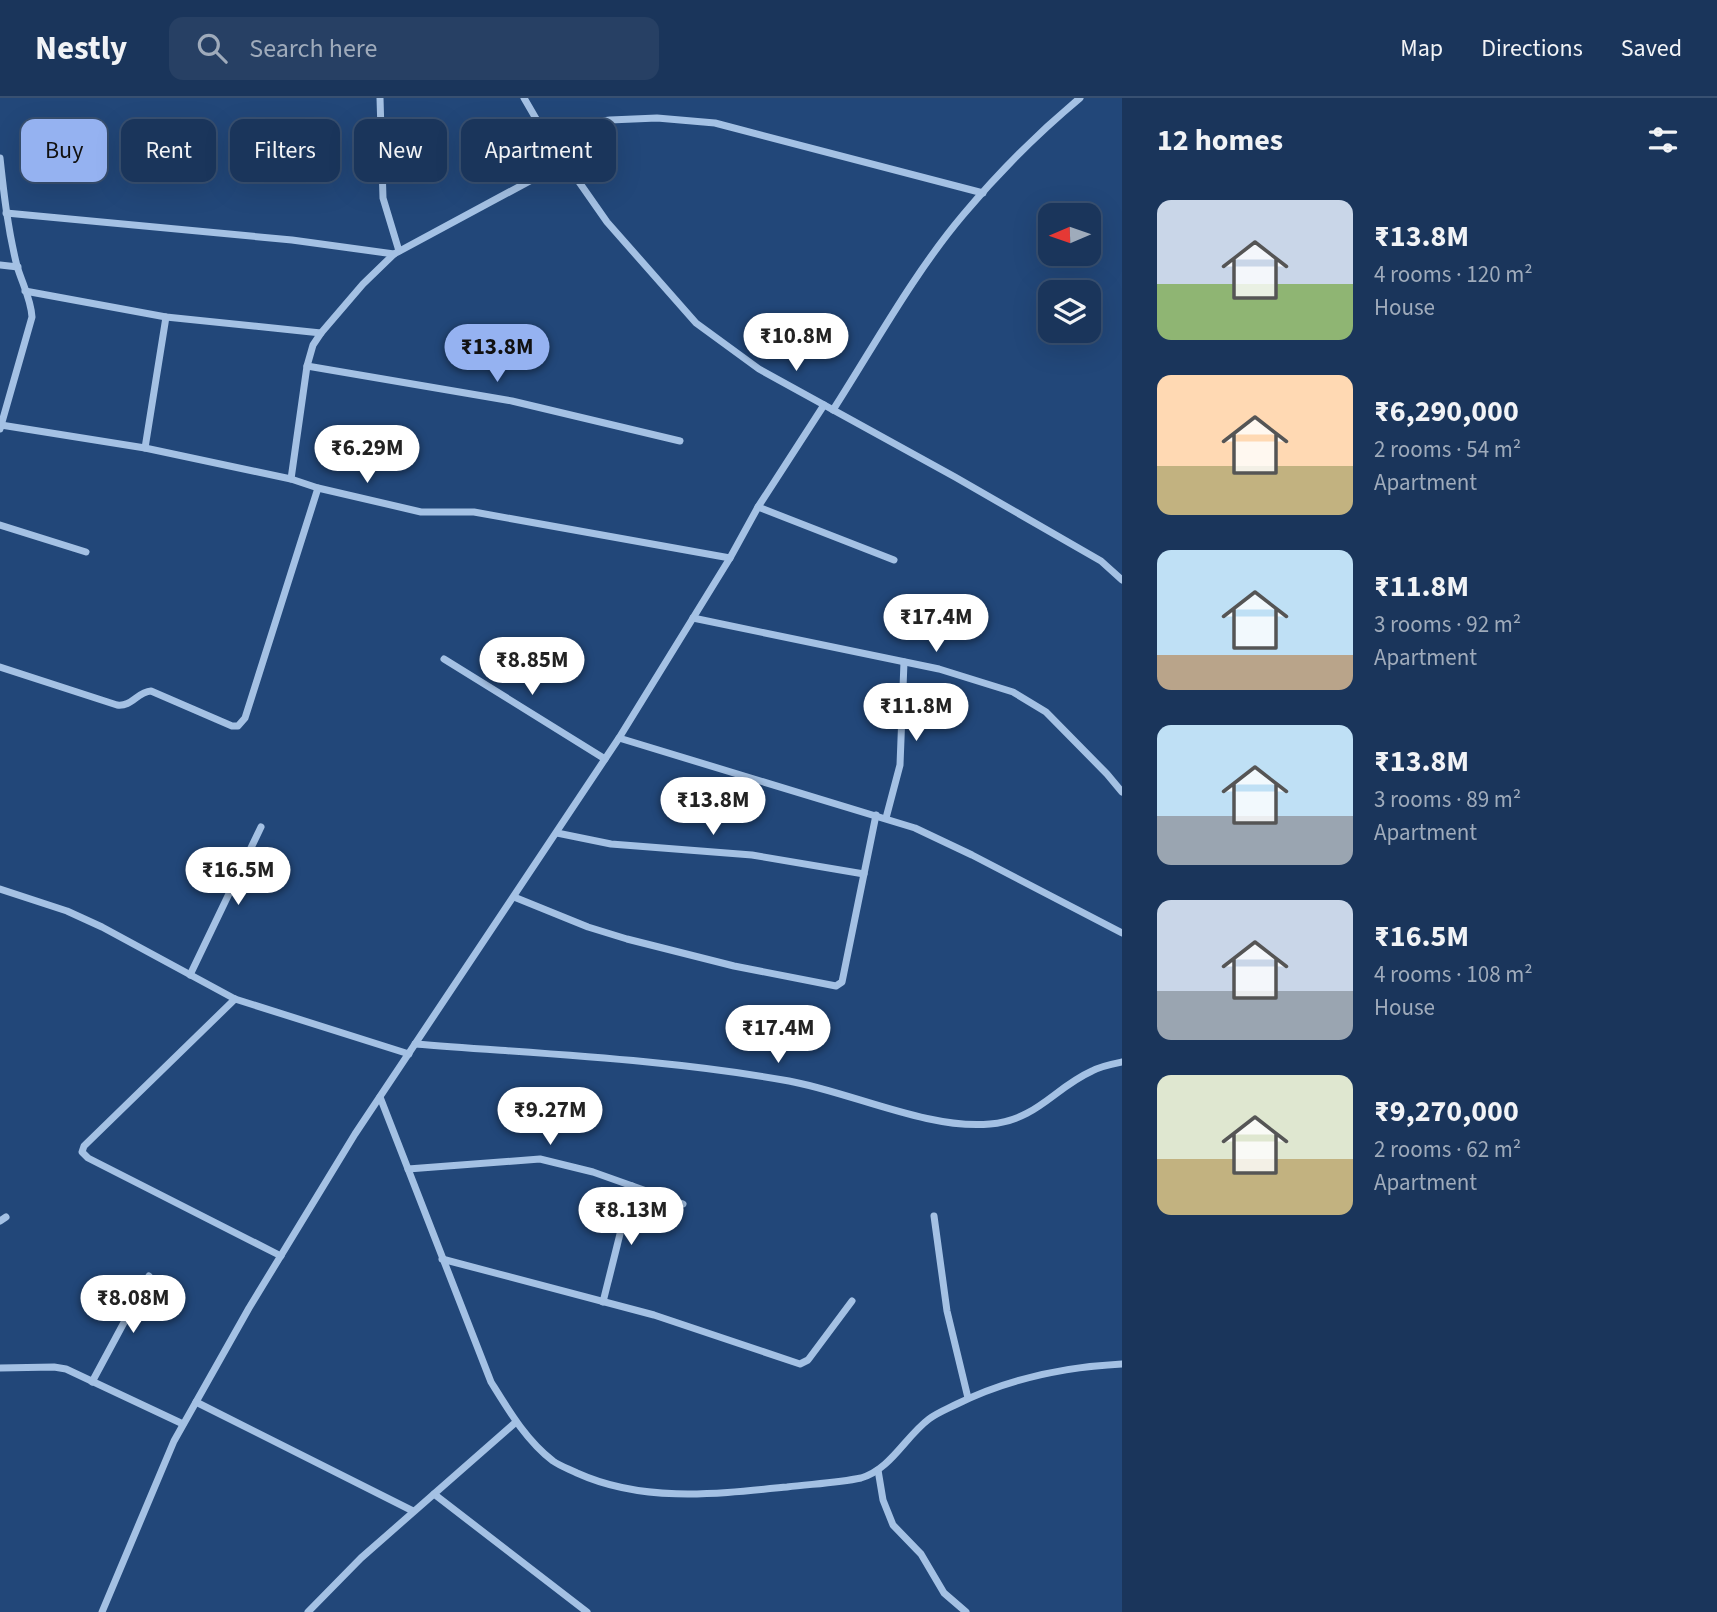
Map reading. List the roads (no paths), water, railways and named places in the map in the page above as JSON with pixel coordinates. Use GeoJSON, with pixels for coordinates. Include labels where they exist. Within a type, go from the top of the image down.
{"type":"FeatureCollection","features":[{"type":"Feature","properties":{"kind":"street"},"geometry":{"type":"LineString","coordinates":[[380,98],[383,198],[397,253]]}},
{"type":"Feature","properties":{"kind":"street"},"geometry":{"type":"LineString","coordinates":[[524,98],[536,119]]}},
{"type":"Feature","properties":{"kind":"street"},"geometry":{"type":"LineString","coordinates":[[833,410],[916,280],[962,216],[1019,154],[1080,98]]}},
{"type":"Feature","properties":{"kind":"street"},"geometry":{"type":"LineString","coordinates":[[616,120],[645,118],[715,123],[983,193]]}},
{"type":"Feature","properties":{"kind":"street"},"geometry":{"type":"LineString","coordinates":[[0,158],[6,214],[18,267],[32,310],[31,327],[1,427],[145,448],[292,479],[318,488],[421,512],[474,512],[730,558]]}},
{"type":"Feature","properties":{"kind":"street"},"geometry":{"type":"LineString","coordinates":[[292,479],[307,366],[313,345],[321,333],[373,273],[397,253],[528,182]]}},
{"type":"Feature","properties":{"kind":"street"},"geometry":{"type":"LineString","coordinates":[[579,182],[607,222],[696,323],[759,369],[1101,561],[1122,580]]}},
{"type":"Feature","properties":{"kind":"street"},"geometry":{"type":"LineString","coordinates":[[6,214],[292,240],[397,253]]}},
{"type":"Feature","properties":{"kind":"street"},"geometry":{"type":"LineString","coordinates":[[0,265],[18,267]]}},
{"type":"Feature","properties":{"kind":"street"},"geometry":{"type":"LineString","coordinates":[[25,290],[166,317],[321,333]]}},
{"type":"Feature","properties":{"kind":"street"},"geometry":{"type":"LineString","coordinates":[[145,448],[166,317]]}},
{"type":"Feature","properties":{"kind":"street"},"geometry":{"type":"LineString","coordinates":[[307,366],[512,401],[680,441]]}},
{"type":"Feature","properties":{"kind":"street"},"geometry":{"type":"LineString","coordinates":[[102,1612],[174,1441],[281,1256],[380,1097],[619,738],[730,558],[758,507],[824,405]]}},
{"type":"Feature","properties":{"kind":"street"},"geometry":{"type":"LineString","coordinates":[[0,667],[117,705],[127,705],[143,692],[151,691],[232,726],[238,726],[245,718],[318,488]]}},
{"type":"Feature","properties":{"kind":"street"},"geometry":{"type":"LineString","coordinates":[[758,507],[894,560]]}},
{"type":"Feature","properties":{"kind":"street"},"geometry":{"type":"LineString","coordinates":[[0,525],[86,552]]}},
{"type":"Feature","properties":{"kind":"street"},"geometry":{"type":"LineString","coordinates":[[693,618],[939,669],[1013,692],[1046,712],[1122,792]]}},
{"type":"Feature","properties":{"kind":"street"},"geometry":{"type":"LineString","coordinates":[[444,659],[605,759]]}},
{"type":"Feature","properties":{"kind":"street"},"geometry":{"type":"LineString","coordinates":[[886,818],[900,765],[904,662]]}},
{"type":"Feature","properties":{"kind":"street"},"geometry":{"type":"LineString","coordinates":[[619,738],[915,828],[1122,933]]}},
{"type":"Feature","properties":{"kind":"street"},"geometry":{"type":"LineString","coordinates":[[514,897],[588,927],[627,939],[734,966],[836,986],[842,982],[876,815]]}},
{"type":"Feature","properties":{"kind":"street"},"geometry":{"type":"LineString","coordinates":[[190,975],[261,827]]}},
{"type":"Feature","properties":{"kind":"street"},"geometry":{"type":"LineString","coordinates":[[556,833],[611,844],[741,854],[864,874]]}},
{"type":"Feature","properties":{"kind":"street"},"geometry":{"type":"LineString","coordinates":[[0,889],[67,911],[102,927],[235,999],[409,1054]]}},
{"type":"Feature","properties":{"kind":"street"},"geometry":{"type":"LineString","coordinates":[[235,999],[84,1146],[82,1152],[88,1158],[281,1256]]}},
{"type":"Feature","properties":{"kind":"street"},"geometry":{"type":"LineString","coordinates":[[415,1044],[713,1069],[793,1082],[942,1121],[976,1124],[991,1124],[1027,1114],[1091,1070],[1122,1062]]}},
{"type":"Feature","properties":{"kind":"street"},"geometry":{"type":"LineString","coordinates":[[380,1097],[491,1382],[532,1442],[555,1463],[591,1480],[625,1489],[672,1494],[726,1493],[850,1481],[870,1476],[925,1422],[968,1398],[1035,1375],[1083,1366],[1122,1364]]}},
{"type":"Feature","properties":{"kind":"street"},"geometry":{"type":"LineString","coordinates":[[408,1169],[540,1159],[593,1172],[683,1204]]}},
{"type":"Feature","properties":{"kind":"street"},"geometry":{"type":"LineString","coordinates":[[603,1302],[632,1186]]}},
{"type":"Feature","properties":{"kind":"street"},"geometry":{"type":"LineString","coordinates":[[934,1216],[947,1311],[968,1398]]}},
{"type":"Feature","properties":{"kind":"street"},"geometry":{"type":"LineString","coordinates":[[442,1259],[653,1315],[800,1364],[808,1360],[852,1301]]}},
{"type":"Feature","properties":{"kind":"street"},"geometry":{"type":"LineString","coordinates":[[92,1381],[149,1276]]}},
{"type":"Feature","properties":{"kind":"street"},"geometry":{"type":"LineString","coordinates":[[0,1368],[54,1367],[92,1381],[183,1424]]}},
{"type":"Feature","properties":{"kind":"street"},"geometry":{"type":"LineString","coordinates":[[196,1402],[413,1511]]}},
{"type":"Feature","properties":{"kind":"street"},"geometry":{"type":"LineString","coordinates":[[308,1612],[361,1558],[516,1422]]}},
{"type":"Feature","properties":{"kind":"street"},"geometry":{"type":"LineString","coordinates":[[878,1470],[883,1500],[893,1525],[921,1554],[944,1593],[963,1611]]}},
{"type":"Feature","properties":{"kind":"street"},"geometry":{"type":"LineString","coordinates":[[434,1494],[587,1612]]}}]}
